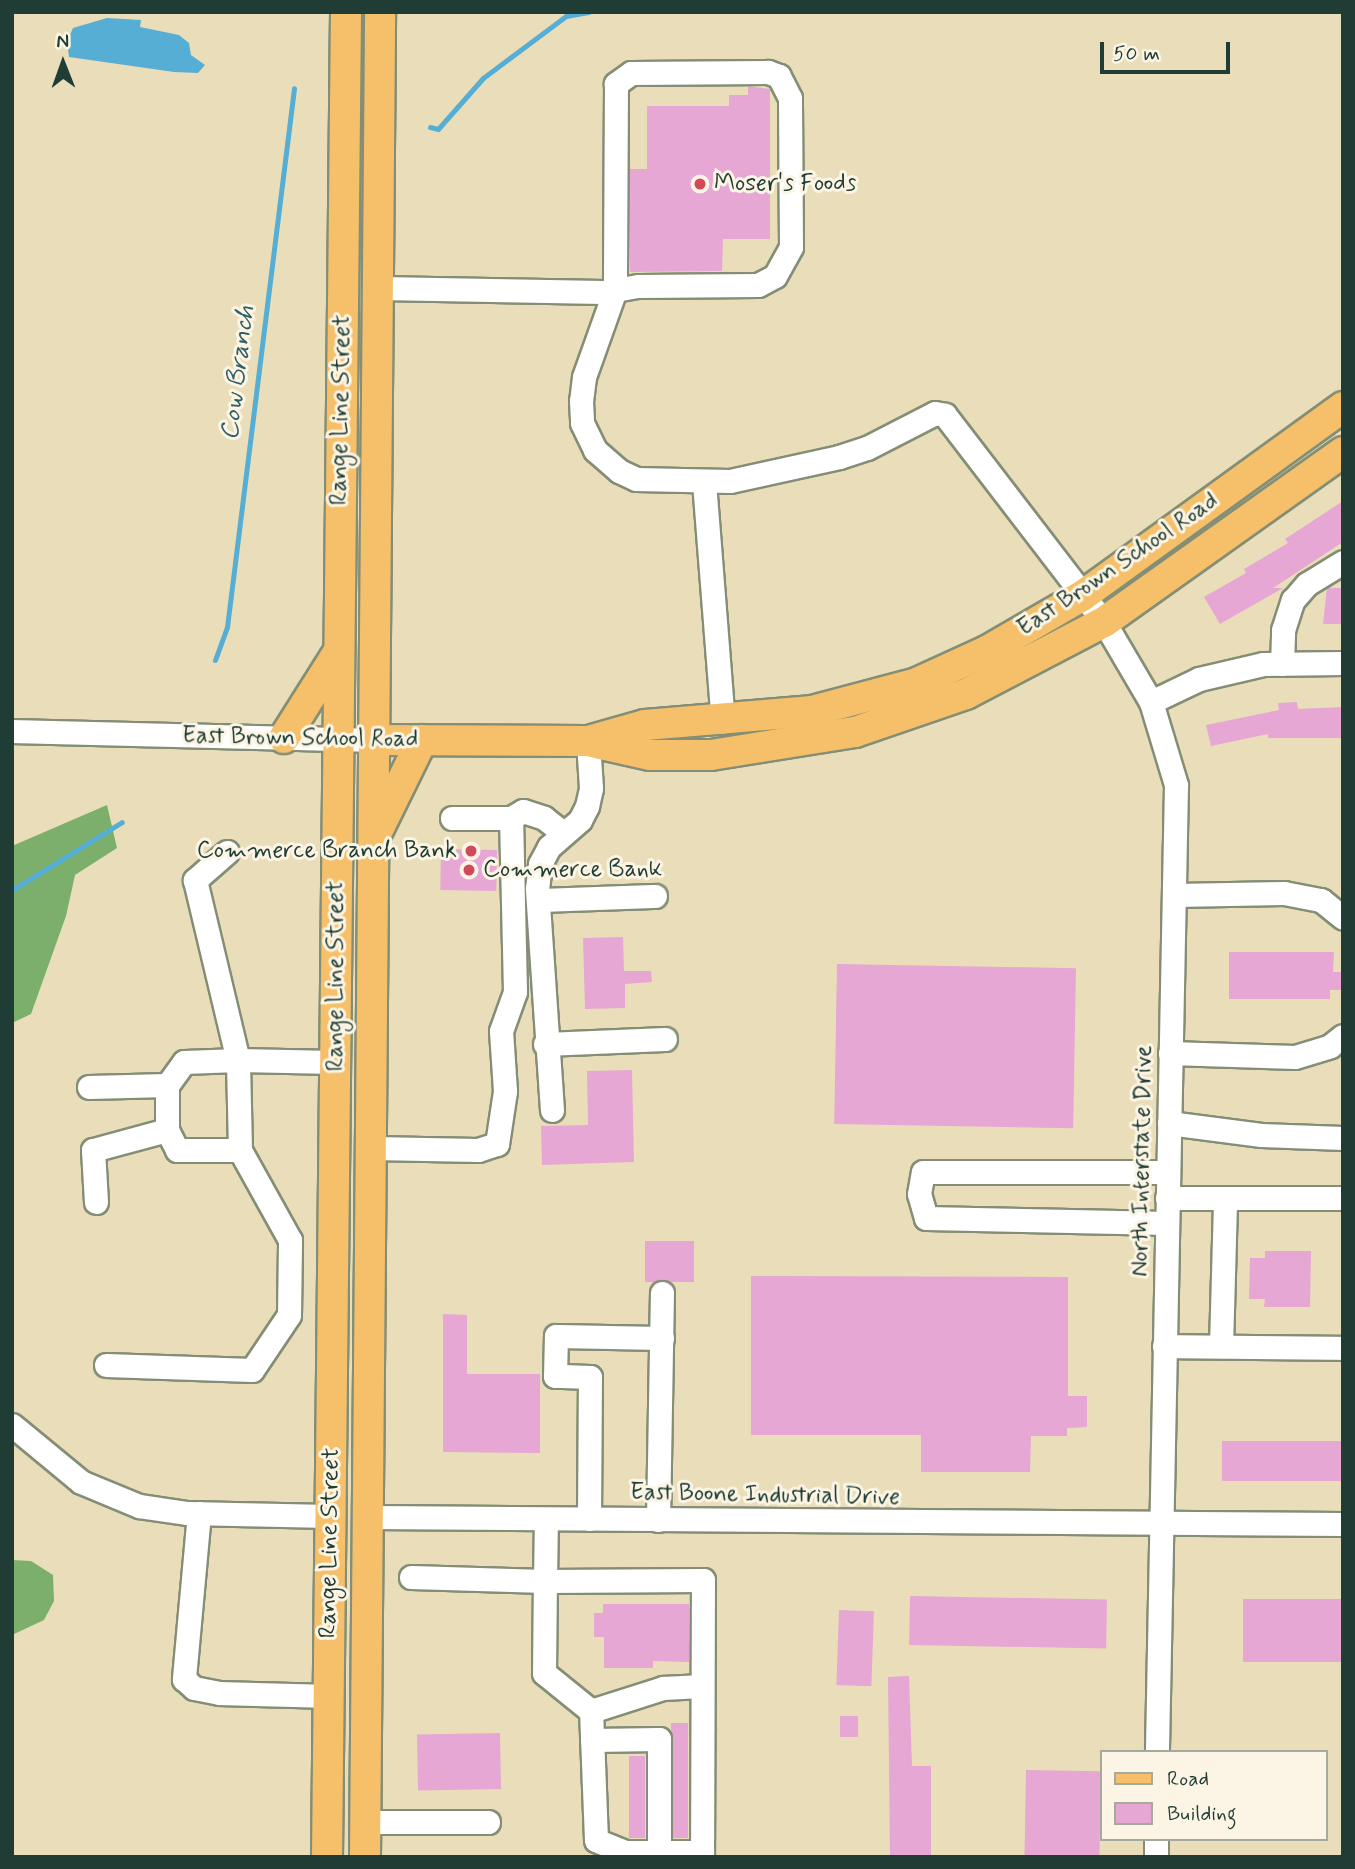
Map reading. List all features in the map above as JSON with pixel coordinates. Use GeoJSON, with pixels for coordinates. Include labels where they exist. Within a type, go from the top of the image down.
{"type":"FeatureCollection","features":[{"type":"Feature","properties":{"kind":"main road","name":"Range Line Street"},"geometry":{"type":"LineString","coordinates":[[327,1857],[346,12]]}},
{"type":"Feature","properties":{"kind":"main road","name":"Range Line Street"},"geometry":{"type":"LineString","coordinates":[[365,1857],[380,12]]}},
{"type":"Feature","properties":{"kind":"main road"},"geometry":{"type":"LineString","coordinates":[[344,181],[362,276],[366,285],[379,288]]}},
{"type":"Feature","properties":{"kind":"main road","name":"East Brown School Road"},"geometry":{"type":"LineString","coordinates":[[588,741],[645,725],[723,721],[812,711],[917,683],[987,651],[1082,596],[1343,407]]}},
{"type":"Feature","properties":{"kind":"main road","name":"East Brown School Road"},"geometry":{"type":"LineString","coordinates":[[376,740],[588,741],[650,755],[711,755],[855,732],[966,694],[1104,622],[1343,452]]}},
{"type":"Feature","properties":{"kind":"main road"},"geometry":{"type":"LineString","coordinates":[[284,738],[339,651]]}},
{"type":"Feature","properties":{"kind":"main road"},"geometry":{"type":"LineString","coordinates":[[375,837],[422,740]]}},
{"type":"Feature","properties":{"kind":"main road"},"geometry":{"type":"LineString","coordinates":[[332,1350],[353,1499],[369,1517]]}},
{"type":"Feature","properties":{"kind":"main road"},"geometry":{"type":"LineString","coordinates":[[330,1516],[346,1544],[368,1633]]}},
{"type":"Feature","properties":{"kind":"street","name":"North Interstate Drive"},"geometry":{"type":"LineString","coordinates":[[615,290],[758,285],[775,276],[791,247],[790,98],[779,76],[768,72],[631,73],[616,84],[615,290],[584,377],[582,423],[588,438],[607,462],[636,479],[704,482],[806,467],[867,448],[935,413],[945,415],[1104,622],[1151,702],[1177,785],[1157,1750]]}},
{"type":"Feature","properties":{"kind":"street"},"geometry":{"type":"LineString","coordinates":[[379,288],[615,290]]}},
{"type":"Feature","properties":{"kind":"street"},"geometry":{"type":"LineString","coordinates":[[704,482],[723,721]]}},
{"type":"Feature","properties":{"kind":"street"},"geometry":{"type":"LineString","coordinates":[[1282,664],[1286,612],[1293,600],[1307,584],[1343,562]]}},
{"type":"Feature","properties":{"kind":"street"},"geometry":{"type":"LineString","coordinates":[[1151,702],[1199,679],[1282,664],[1343,663]]}},
{"type":"Feature","properties":{"kind":"street","name":"East Brown School Road"},"geometry":{"type":"LineString","coordinates":[[12,732],[376,740]]}},
{"type":"Feature","properties":{"kind":"street"},"geometry":{"type":"LineString","coordinates":[[552,1110],[545,1044],[537,900],[540,864],[563,833],[580,820],[587,806],[592,788],[588,741]]}},
{"type":"Feature","properties":{"kind":"street"},"geometry":{"type":"LineString","coordinates":[[452,818],[511,818],[523,811],[544,818],[563,833]]}},
{"type":"Feature","properties":{"kind":"street"},"geometry":{"type":"LineString","coordinates":[[372,1148],[478,1150],[497,1144],[505,1091],[501,1031],[515,992],[511,818]]}},
{"type":"Feature","properties":{"kind":"street"},"geometry":{"type":"LineString","coordinates":[[106,1365],[252,1370],[289,1315],[290,1240],[240,1150],[238,1060],[195,880],[227,852]]}},
{"type":"Feature","properties":{"kind":"street"},"geometry":{"type":"LineString","coordinates":[[1174,895],[1284,893],[1321,900],[1343,918]]}},
{"type":"Feature","properties":{"kind":"street"},"geometry":{"type":"LineString","coordinates":[[537,900],[655,896]]}},
{"type":"Feature","properties":{"kind":"street"},"geometry":{"type":"LineString","coordinates":[[1170,1053],[1295,1057],[1330,1046],[1343,1036]]}},
{"type":"Feature","properties":{"kind":"street"},"geometry":{"type":"LineString","coordinates":[[545,1044],[665,1039]]}},
{"type":"Feature","properties":{"kind":"street"},"geometry":{"type":"LineString","coordinates":[[240,1150],[177,1150],[167,1130],[167,1085],[184,1062],[335,1062]]}},
{"type":"Feature","properties":{"kind":"street"},"geometry":{"type":"LineString","coordinates":[[89,1087],[167,1085]]}},
{"type":"Feature","properties":{"kind":"street"},"geometry":{"type":"LineString","coordinates":[[1169,1123],[1261,1135],[1343,1138]]}},
{"type":"Feature","properties":{"kind":"street"},"geometry":{"type":"LineString","coordinates":[[96,1202],[93,1150],[167,1130]]}},
{"type":"Feature","properties":{"kind":"street"},"geometry":{"type":"LineString","coordinates":[[1167,1223],[926,1218],[919,1195],[923,1172],[1168,1172]]}},
{"type":"Feature","properties":{"kind":"street"},"geometry":{"type":"LineString","coordinates":[[1167,1198],[1343,1198]]}},
{"type":"Feature","properties":{"kind":"street"},"geometry":{"type":"LineString","coordinates":[[1221,1346],[1225,1199]]}},
{"type":"Feature","properties":{"kind":"street"},"geometry":{"type":"LineString","coordinates":[[659,1520],[662,1293]]}},
{"type":"Feature","properties":{"kind":"street"},"geometry":{"type":"LineString","coordinates":[[589,1520],[590,1377],[555,1376],[556,1336],[662,1338]]}},
{"type":"Feature","properties":{"kind":"street"},"geometry":{"type":"LineString","coordinates":[[1164,1346],[1343,1348]]}},
{"type":"Feature","properties":{"kind":"street"},"geometry":{"type":"LineString","coordinates":[[12,1425],[81,1482],[139,1506],[199,1513],[330,1516]]}},
{"type":"Feature","properties":{"kind":"street"},"geometry":{"type":"LineString","coordinates":[[199,1513],[184,1679],[194,1688],[220,1693],[328,1696]]}},
{"type":"Feature","properties":{"kind":"street","name":"East Boone Industrial Drive"},"geometry":{"type":"LineString","coordinates":[[369,1517],[1161,1525],[1343,1524]]}},
{"type":"Feature","properties":{"kind":"street"},"geometry":{"type":"LineString","coordinates":[[411,1577],[545,1581],[703,1580],[702,1852],[625,1852],[596,1840],[591,1711],[544,1674],[545,1581],[546,1519]]}},
{"type":"Feature","properties":{"kind":"street"},"geometry":{"type":"LineString","coordinates":[[591,1711],[663,1688],[702,1686]]}},
{"type":"Feature","properties":{"kind":"street"},"geometry":{"type":"LineString","coordinates":[[592,1740],[659,1739],[659,1852]]}},
{"type":"Feature","properties":{"kind":"street"},"geometry":{"type":"LineString","coordinates":[[366,1822],[488,1822]]}},
{"type":"Feature","properties":{"kind":"green space"},"geometry":{"type":"Polygon","coordinates":[[[107,805],[117,848],[75,875],[66,916],[31,1014],[12,1023],[12,846],[107,805]]]}},
{"type":"Feature","properties":{"kind":"green space"},"geometry":{"type":"Polygon","coordinates":[[[12,1560],[31,1561],[53,1575],[54,1601],[44,1620],[12,1635],[12,1560]]]}},
{"type":"Feature","properties":{"kind":"water"},"geometry":{"type":"Polygon","coordinates":[[[107,18],[141,20],[140,27],[179,35],[189,43],[191,55],[205,65],[198,73],[174,72],[69,57],[67,42],[73,28],[107,18]]]}},
{"type":"Feature","properties":{"kind":"building","name":"Moser's Foods"},"geometry":{"type":"Polygon","coordinates":[[[748,86],[770,89],[770,239],[723,239],[722,271],[630,272],[630,169],[647,169],[647,106],[729,106],[729,95],[748,95],[748,86]]]}},
{"type":"Feature","properties":{"kind":"building"},"geometry":{"type":"Polygon","coordinates":[[[1343,501],[1343,542],[1273,588],[1283,588],[1220,624],[1204,597],[1246,573],[1244,569],[1288,543],[1285,539],[1343,501]]]}},
{"type":"Feature","properties":{"kind":"building"},"geometry":{"type":"Polygon","coordinates":[[[1327,588],[1343,588],[1343,624],[1323,624],[1327,588]]]}},
{"type":"Feature","properties":{"kind":"building"},"geometry":{"type":"Polygon","coordinates":[[[1297,702],[1298,709],[1343,707],[1343,738],[1268,738],[1268,734],[1211,746],[1206,725],[1279,710],[1278,703],[1297,702]]]}},
{"type":"Feature","properties":{"kind":"building","name":"Commerce Bank"},"geometry":{"type":"Polygon","coordinates":[[[441,849],[497,850],[496,891],[440,890],[441,849]]]}},
{"type":"Feature","properties":{"kind":"building"},"geometry":{"type":"Polygon","coordinates":[[[623,937],[624,971],[651,971],[652,982],[625,984],[625,1008],[585,1009],[583,938],[623,937]]]}},
{"type":"Feature","properties":{"kind":"building"},"geometry":{"type":"Polygon","coordinates":[[[1229,952],[1334,952],[1333,972],[1343,972],[1343,990],[1330,990],[1330,999],[1229,999],[1229,952]]]}},
{"type":"Feature","properties":{"kind":"building"},"geometry":{"type":"Polygon","coordinates":[[[837,964],[1076,968],[1073,1128],[834,1124],[837,964]]]}},
{"type":"Feature","properties":{"kind":"building"},"geometry":{"type":"Polygon","coordinates":[[[632,1070],[634,1162],[542,1165],[541,1126],[588,1125],[587,1071],[632,1070]]]}},
{"type":"Feature","properties":{"kind":"building"},"geometry":{"type":"Polygon","coordinates":[[[645,1241],[694,1241],[694,1282],[645,1282],[645,1241]]]}},
{"type":"Feature","properties":{"kind":"building"},"geometry":{"type":"Polygon","coordinates":[[[1265,1251],[1311,1251],[1310,1307],[1264,1307],[1265,1299],[1249,1299],[1250,1258],[1265,1258],[1265,1251]]]}},
{"type":"Feature","properties":{"kind":"building"},"geometry":{"type":"Polygon","coordinates":[[[751,1276],[1068,1277],[1068,1396],[1087,1396],[1087,1427],[1067,1428],[1067,1436],[1031,1436],[1030,1472],[921,1472],[921,1435],[751,1435],[751,1276]]]}},
{"type":"Feature","properties":{"kind":"building"},"geometry":{"type":"Polygon","coordinates":[[[443,1314],[467,1315],[467,1374],[540,1374],[540,1453],[443,1452],[443,1314]]]}},
{"type":"Feature","properties":{"kind":"building"},"geometry":{"type":"Polygon","coordinates":[[[1222,1441],[1343,1441],[1343,1481],[1222,1481],[1222,1441]]]}},
{"type":"Feature","properties":{"kind":"building"},"geometry":{"type":"Polygon","coordinates":[[[910,1596],[1107,1599],[1106,1648],[909,1645],[910,1596]]]}},
{"type":"Feature","properties":{"kind":"building"},"geometry":{"type":"Polygon","coordinates":[[[1243,1599],[1343,1599],[1343,1662],[1243,1662],[1243,1599]]]}},
{"type":"Feature","properties":{"kind":"building"},"geometry":{"type":"Polygon","coordinates":[[[603,1604],[689,1604],[689,1662],[653,1661],[653,1668],[604,1668],[604,1637],[594,1637],[594,1613],[603,1613],[603,1604]]]}},
{"type":"Feature","properties":{"kind":"building"},"geometry":{"type":"Polygon","coordinates":[[[839,1610],[874,1611],[871,1686],[836,1685],[839,1610]]]}},
{"type":"Feature","properties":{"kind":"building"},"geometry":{"type":"Polygon","coordinates":[[[909,1676],[912,1766],[931,1766],[931,1857],[890,1857],[888,1677],[909,1676]]]}},
{"type":"Feature","properties":{"kind":"building"},"geometry":{"type":"Polygon","coordinates":[[[840,1716],[858,1716],[858,1737],[840,1737],[840,1716]]]}},
{"type":"Feature","properties":{"kind":"building"},"geometry":{"type":"Polygon","coordinates":[[[671,1723],[688,1723],[688,1838],[671,1838],[671,1723]]]}},
{"type":"Feature","properties":{"kind":"building"},"geometry":{"type":"Polygon","coordinates":[[[500,1733],[501,1789],[418,1790],[417,1734],[500,1733]]]}},
{"type":"Feature","properties":{"kind":"building"},"geometry":{"type":"Polygon","coordinates":[[[629,1756],[645,1756],[645,1838],[629,1838],[629,1756]]]}},
{"type":"Feature","properties":{"kind":"building"},"geometry":{"type":"Polygon","coordinates":[[[1026,1770],[1100,1771],[1099,1857],[1024,1857],[1026,1770]]]}},
{"type":"Feature","properties":{"kind":"waterway","name":"Cow Branch"},"geometry":{"type":"LineString","coordinates":[[430,127],[438,129],[483,78],[566,16],[589,12]]}},
{"type":"Feature","properties":{"kind":"waterway","name":"Cow Branch"},"geometry":{"type":"LineString","coordinates":[[215,660],[227,627],[294,88]]}},
{"type":"Feature","properties":{"kind":"waterway","name":"Cow Branch"},"geometry":{"type":"LineString","coordinates":[[12,890],[122,822]]}},
{"type":"Feature","properties":{"kind":"place","name":"Moser's Foods"},"geometry":{"type":"Point","coordinates":[700,184]}},
{"type":"Feature","properties":{"kind":"place","name":"Commerce Branch Bank"},"geometry":{"type":"Point","coordinates":[471,851]}},
{"type":"Feature","properties":{"kind":"place","name":"Commerce Bank"},"geometry":{"type":"Point","coordinates":[469,870]}}]}
